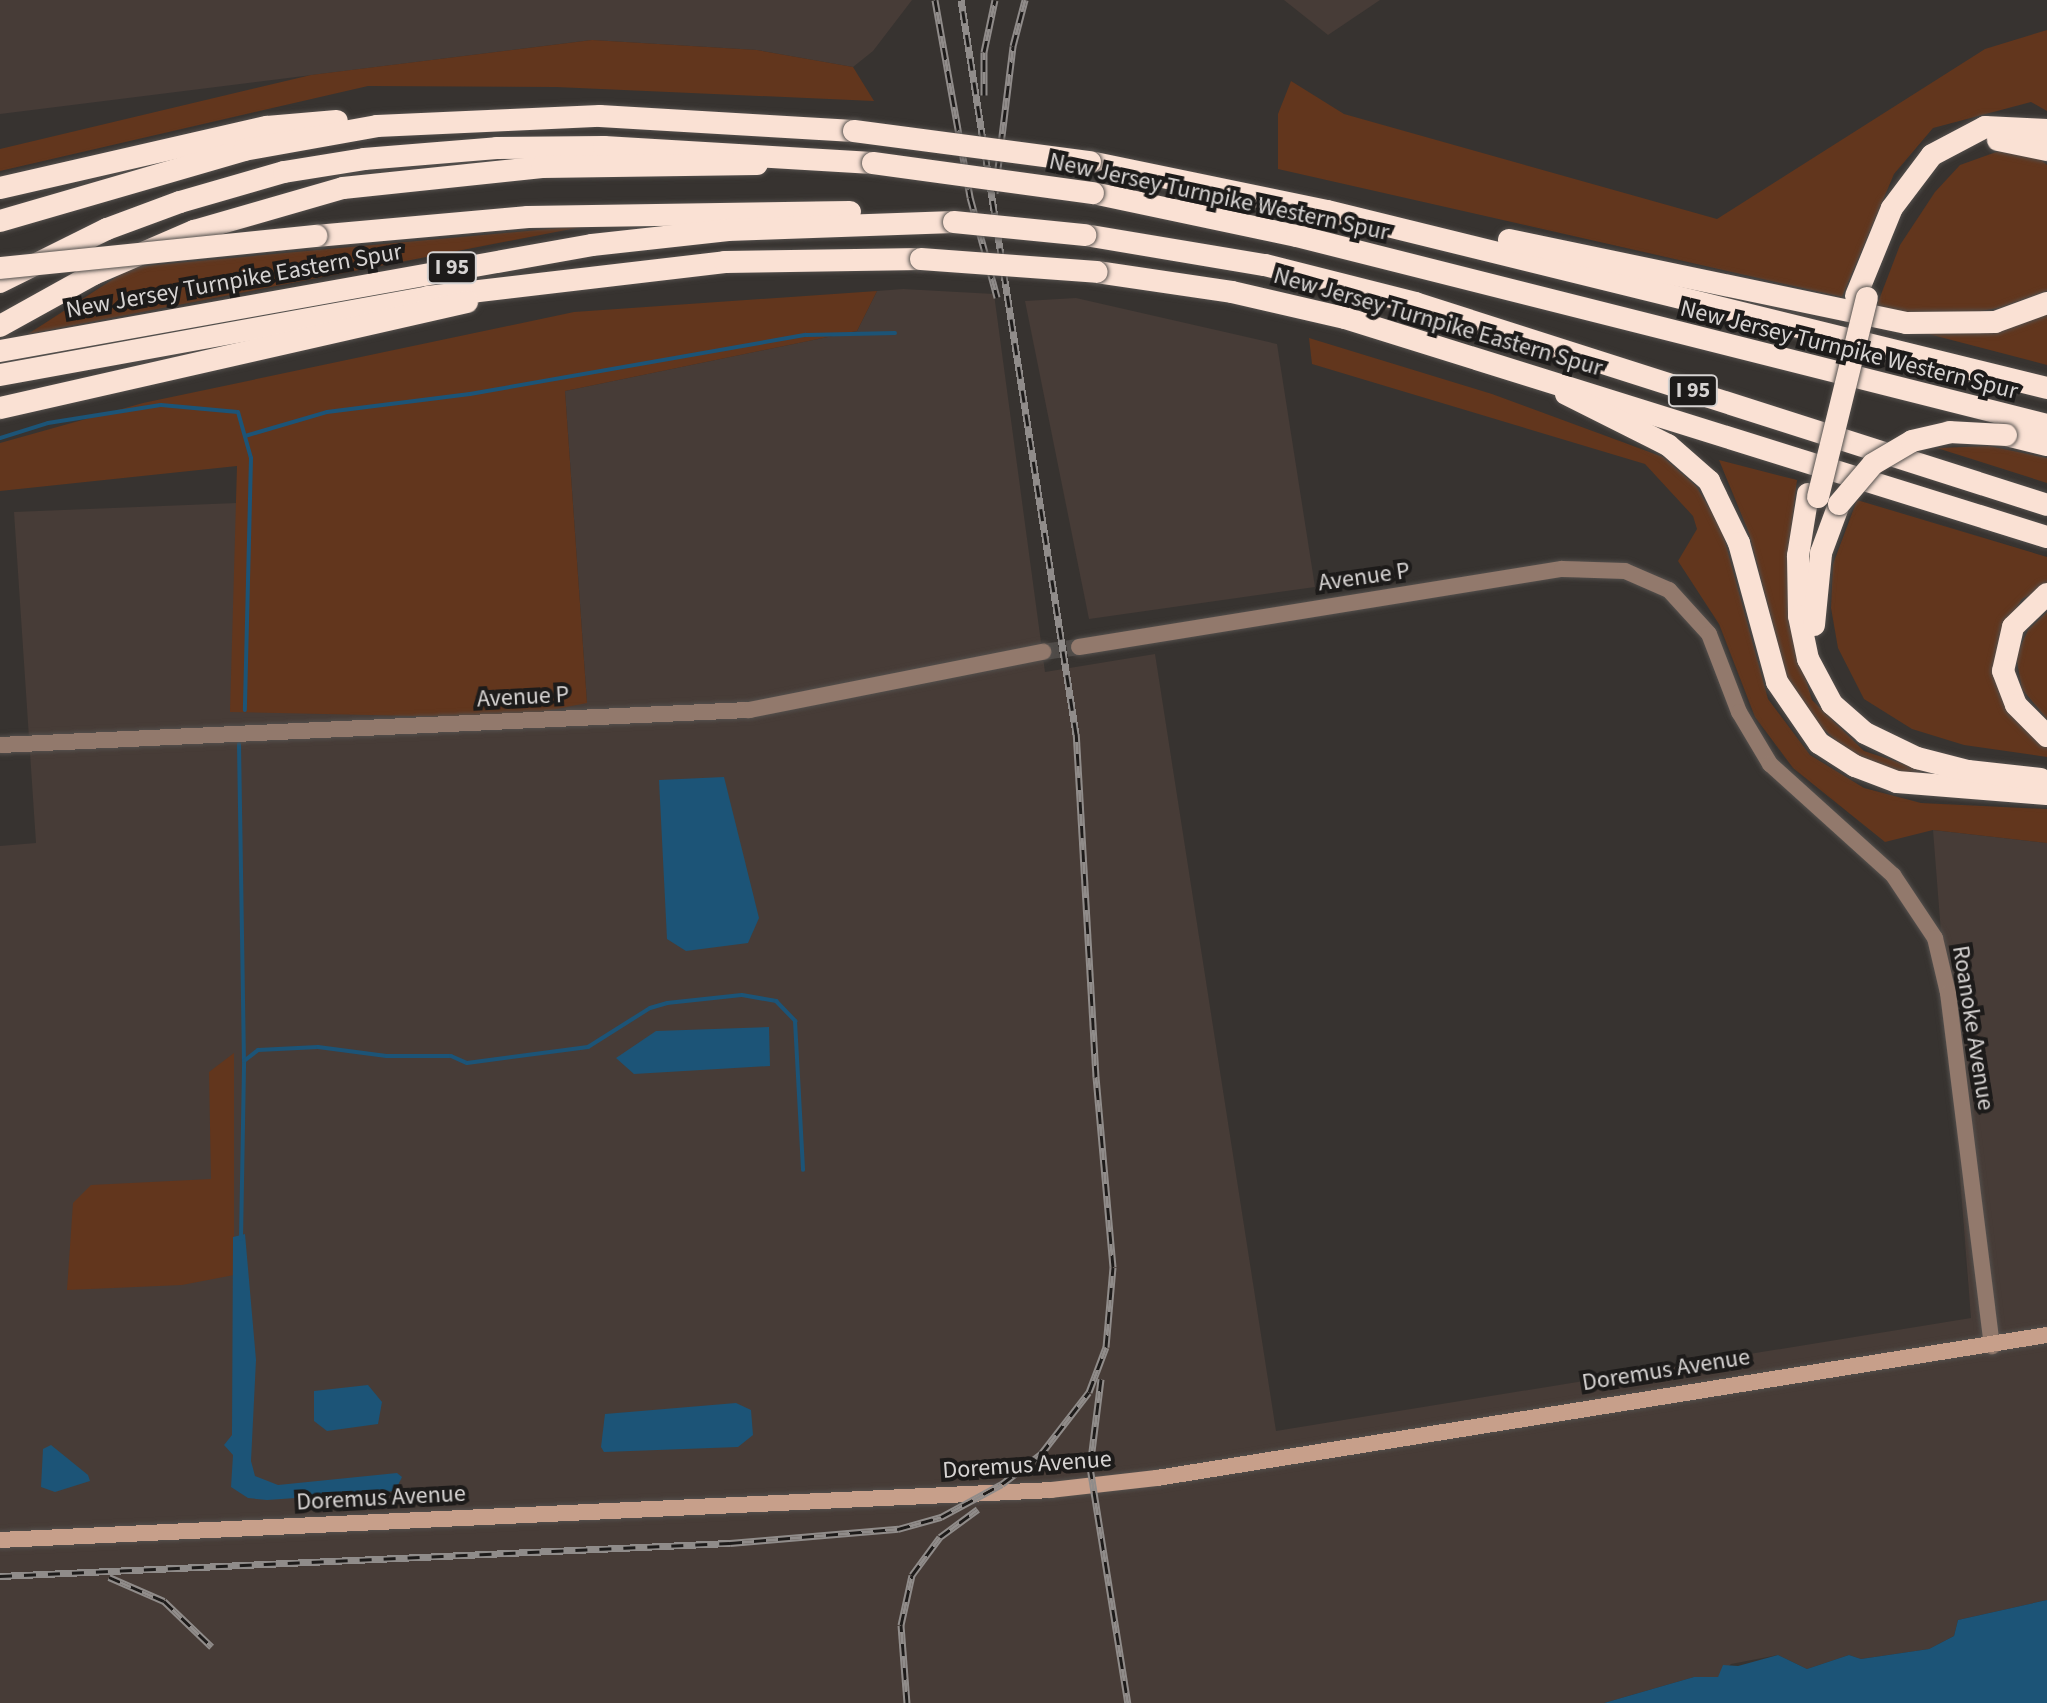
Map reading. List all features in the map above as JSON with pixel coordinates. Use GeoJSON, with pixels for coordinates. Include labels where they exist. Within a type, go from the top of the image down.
{"type":"FeatureCollection","features":[{"type":"Feature","properties":{"kind":"highway","name":"New Jersey Turnpike Western Spur"},"geometry":{"type":"LineString","coordinates":[[0,221],[258,146],[410,123],[600,116],[854,131],[1090,162],[1216,185],[2047,388]]}},
{"type":"Feature","properties":{"kind":"highway"},"geometry":{"type":"LineString","coordinates":[[0,188],[304,120],[410,123]]}},
{"type":"Feature","properties":{"kind":"highway"},"geometry":{"type":"LineString","coordinates":[[2040,131],[2003,125],[1969,132],[1925,163],[1888,216],[1861,297],[1822,498],[1821,553],[1814,625],[1837,689],[1872,724],[1946,754],[2047,766]]}},
{"type":"Feature","properties":{"kind":"highway"},"geometry":{"type":"LineString","coordinates":[[1861,297],[1906,210],[1943,164],[1975,145],[1999,140],[2047,150]]}},
{"type":"Feature","properties":{"kind":"highway","name":"New Jersey Turnpike Western Spur"},"geometry":{"type":"LineString","coordinates":[[0,282],[157,210],[257,179],[337,163],[430,152],[550,147],[814,158],[1093,193],[1222,219],[2047,425]]}},
{"type":"Feature","properties":{"kind":"highway"},"geometry":{"type":"LineString","coordinates":[[0,326],[66,289],[194,231],[355,185],[510,169],[719,168],[814,158]]}},
{"type":"Feature","properties":{"kind":"highway","name":"New Jersey Turnpike Eastern Spur"},"geometry":{"type":"LineString","coordinates":[[0,268],[316,236],[581,214],[954,222],[1085,235],[1221,256],[1338,282],[2047,505]]}},
{"type":"Feature","properties":{"kind":"highway"},"geometry":{"type":"LineString","coordinates":[[1357,218],[1439,224],[1897,322],[1982,324],[2047,303]]}},
{"type":"Feature","properties":{"kind":"highway","name":"New Jersey Turnpike Eastern Spur"},"geometry":{"type":"LineString","coordinates":[[0,351],[592,245],[728,230],[906,220]]}},
{"type":"Feature","properties":{"kind":"highway","name":"New Jersey Turnpike Eastern Spur"},"geometry":{"type":"LineString","coordinates":[[0,375],[428,297],[725,262],[921,259],[1097,272],[1232,292],[1345,318],[1534,374],[2047,537]]}},
{"type":"Feature","properties":{"kind":"highway","name":"New Jersey Turnpike Eastern Spur"},"geometry":{"type":"LineString","coordinates":[[0,408],[188,363],[429,314],[509,289]]}},
{"type":"Feature","properties":{"kind":"highway"},"geometry":{"type":"LineString","coordinates":[[1534,374],[1606,418],[1668,445],[1709,481],[1739,543],[1777,682],[1819,743],[1855,766],[1897,782],[2047,794]]}},
{"type":"Feature","properties":{"kind":"highway"},"geometry":{"type":"LineString","coordinates":[[2047,445],[2006,435],[1950,432],[1912,441],[1822,498],[1798,556],[1799,616],[1808,659],[1832,704],[1865,733],[1917,758],[1982,774],[2047,780]]}},
{"type":"Feature","properties":{"kind":"highway"},"geometry":{"type":"LineString","coordinates":[[2047,594],[2013,627],[2003,671],[2016,705],[2047,736]]}},
{"type":"Feature","properties":{"kind":"main road","name":"Doremus Avenue"},"geometry":{"type":"LineString","coordinates":[[0,1540],[1051,1490],[1157,1478],[2047,1335]]}},
{"type":"Feature","properties":{"kind":"street","name":"Avenue P"},"geometry":{"type":"LineString","coordinates":[[1079,647],[1562,569],[1610,569],[1655,581]]}},
{"type":"Feature","properties":{"kind":"street","name":"Roanoke Avenue"},"geometry":{"type":"LineString","coordinates":[[1655,581],[1702,623],[1739,712],[1770,764],[1893,875],[1935,938],[1948,993],[1992,1346]]}},
{"type":"Feature","properties":{"kind":"street","name":"Avenue P"},"geometry":{"type":"LineString","coordinates":[[0,745],[749,710],[1043,652]]}},
{"type":"Feature","properties":{"kind":"shaded area"},"geometry":{"type":"Polygon","coordinates":[[[0,0],[912,0],[873,51],[853,67],[757,50],[592,40],[0,114],[0,0]]]}},
{"type":"Feature","properties":{"kind":"shaded area"},"geometry":{"type":"Polygon","coordinates":[[[1284,0],[1380,0],[1328,35],[1284,0]]]}},
{"type":"Feature","properties":{"kind":"shaded area"},"geometry":{"type":"Polygon","coordinates":[[[2047,30],[2047,111],[2031,102],[1933,128],[1894,174],[1842,297],[1278,169],[1278,114],[1291,81],[1344,114],[1717,219],[1985,49],[2047,30]]]}},
{"type":"Feature","properties":{"kind":"shaded area"},"geometry":{"type":"Polygon","coordinates":[[[592,40],[757,50],[853,67],[874,101],[556,87],[368,86],[0,171],[0,149],[311,75],[592,40]]]}},
{"type":"Feature","properties":{"kind":"shaded area"},"geometry":{"type":"Polygon","coordinates":[[[1999,151],[2039,158],[2047,165],[2047,291],[1999,308],[1954,315],[1896,312],[1877,305],[1900,245],[1935,192],[1960,165],[1999,151]]]}},
{"type":"Feature","properties":{"kind":"shaded area"},"geometry":{"type":"Polygon","coordinates":[[[592,225],[28,334],[132,267],[592,225]]]}},
{"type":"Feature","properties":{"kind":"shaded area"},"geometry":{"type":"Polygon","coordinates":[[[903,289],[994,294],[1045,672],[1155,654],[1276,1431],[1971,1318],[1933,830],[2047,843],[2047,1600],[1958,1620],[1954,1636],[1929,1649],[1861,1659],[1849,1655],[1807,1669],[1778,1655],[1731,1664],[1718,1677],[1694,1677],[1604,1703],[0,1703],[0,846],[36,843],[14,512],[237,503],[231,712],[587,703],[565,391],[857,331],[877,291],[903,289]]]}},
{"type":"Feature","properties":{"kind":"shaded area"},"geometry":{"type":"Polygon","coordinates":[[[877,291],[857,331],[565,391],[587,703],[511,718],[230,712],[237,466],[0,491],[0,443],[143,403],[574,312],[877,291]]]}},
{"type":"Feature","properties":{"kind":"shaded area"},"geometry":{"type":"Polygon","coordinates":[[[1076,298],[1277,344],[1315,587],[1089,619],[1025,301],[1076,298]]]}},
{"type":"Feature","properties":{"kind":"shaded area"},"geometry":{"type":"Polygon","coordinates":[[[2047,312],[2047,365],[1917,331],[2047,312]]]}},
{"type":"Feature","properties":{"kind":"shaded area"},"geometry":{"type":"Polygon","coordinates":[[[1309,338],[1492,394],[1663,457],[1696,486],[1721,527],[1768,699],[1810,755],[1864,788],[1921,803],[2047,809],[2047,843],[1933,830],[1885,842],[1793,768],[1755,717],[1719,624],[1678,561],[1697,529],[1693,516],[1645,464],[1312,364],[1309,338]]]}},
{"type":"Feature","properties":{"kind":"shaded area"},"geometry":{"type":"Polygon","coordinates":[[[1989,446],[2047,458],[2047,483],[1937,448],[1989,446]]]}},
{"type":"Feature","properties":{"kind":"shaded area"},"geometry":{"type":"Polygon","coordinates":[[[1719,460],[1797,480],[1788,555],[1789,624],[1812,700],[1864,751],[1925,771],[1912,777],[1851,754],[1819,725],[1788,681],[1749,533],[1719,460]]]}},
{"type":"Feature","properties":{"kind":"shaded area"},"geometry":{"type":"Polygon","coordinates":[[[1857,500],[2047,557],[2047,586],[2022,599],[2003,629],[1994,669],[2047,746],[2047,757],[1964,745],[1912,729],[1864,699],[1838,648],[1831,608],[1833,564],[1857,500]]]}},
{"type":"Feature","properties":{"kind":"shaded area"},"geometry":{"type":"Polygon","coordinates":[[[2047,612],[2047,719],[2022,689],[2016,656],[2028,630],[2047,612]]]}},
{"type":"Feature","properties":{"kind":"shaded area"},"geometry":{"type":"Polygon","coordinates":[[[234,1053],[234,1275],[182,1285],[67,1290],[73,1203],[91,1185],[211,1179],[209,1072],[234,1053]]]}},
{"type":"Feature","properties":{"kind":"water"},"geometry":{"type":"Polygon","coordinates":[[[724,777],[759,918],[748,943],[686,951],[667,939],[659,780],[724,777]]]}},
{"type":"Feature","properties":{"kind":"water"},"geometry":{"type":"Polygon","coordinates":[[[769,1027],[770,1066],[634,1074],[616,1058],[656,1031],[769,1027]]]}},
{"type":"Feature","properties":{"kind":"water"},"geometry":{"type":"Polygon","coordinates":[[[245,1234],[256,1360],[251,1461],[255,1476],[278,1485],[397,1473],[402,1477],[395,1491],[267,1500],[248,1498],[231,1487],[233,1455],[224,1445],[232,1435],[233,1237],[245,1234]]]}},
{"type":"Feature","properties":{"kind":"water"},"geometry":{"type":"Polygon","coordinates":[[[368,1385],[382,1402],[378,1424],[327,1431],[314,1421],[314,1391],[368,1385]]]}},
{"type":"Feature","properties":{"kind":"water"},"geometry":{"type":"Polygon","coordinates":[[[736,1403],[751,1410],[753,1435],[738,1447],[604,1452],[601,1447],[605,1414],[736,1403]]]}},
{"type":"Feature","properties":{"kind":"water"},"geometry":{"type":"Polygon","coordinates":[[[51,1445],[88,1475],[90,1481],[55,1492],[41,1487],[43,1449],[51,1445]]]}},
{"type":"Feature","properties":{"kind":"water"},"geometry":{"type":"Polygon","coordinates":[[[2047,1600],[2047,1703],[1604,1703],[1694,1677],[1718,1677],[1723,1665],[1738,1666],[1778,1655],[1807,1669],[1849,1655],[1861,1659],[1929,1649],[1954,1636],[1958,1620],[2047,1600]]]}},
{"type":"Feature","properties":{"kind":"waterway"},"geometry":{"type":"LineString","coordinates":[[245,436],[327,412],[470,394],[806,335],[895,333]]}},
{"type":"Feature","properties":{"kind":"waterway"},"geometry":{"type":"LineString","coordinates":[[0,438],[48,423],[161,405],[238,412],[251,458],[245,710]]}},
{"type":"Feature","properties":{"kind":"waterway"},"geometry":{"type":"LineString","coordinates":[[239,744],[244,1061]]}},
{"type":"Feature","properties":{"kind":"waterway"},"geometry":{"type":"LineString","coordinates":[[241,1239],[244,1061],[258,1050],[318,1047],[386,1056],[451,1056],[467,1063],[588,1047],[650,1008],[667,1003],[742,995],[776,1001],[795,1021],[803,1170]]}},
{"type":"Feature","properties":{"kind":"tunnel"},"geometry":{"type":"LineString","coordinates":[[1043,652],[1079,647]]}},
{"type":"Feature","properties":{"kind":"railway"},"geometry":{"type":"LineString","coordinates":[[935,0],[970,197],[997,297]]}},
{"type":"Feature","properties":{"kind":"railway"},"geometry":{"type":"LineString","coordinates":[[0,1576],[730,1543],[898,1529],[941,1517],[1002,1484],[1041,1454],[1089,1392],[1106,1347],[1113,1267],[1096,1077],[1076,734],[961,0]]}},
{"type":"Feature","properties":{"kind":"railway"},"geometry":{"type":"LineString","coordinates":[[984,95],[984,52],[995,0]]}},
{"type":"Feature","properties":{"kind":"railway"},"geometry":{"type":"LineString","coordinates":[[995,193],[1013,46],[1025,0]]}},
{"type":"Feature","properties":{"kind":"railway"},"geometry":{"type":"LineString","coordinates":[[1101,1379],[1090,1467],[1128,1703]]}},
{"type":"Feature","properties":{"kind":"railway"},"geometry":{"type":"LineString","coordinates":[[907,1703],[901,1625],[912,1575],[940,1537],[978,1509]]}},
{"type":"Feature","properties":{"kind":"railway"},"geometry":{"type":"LineString","coordinates":[[109,1577],[164,1601],[212,1647]]}}]}
